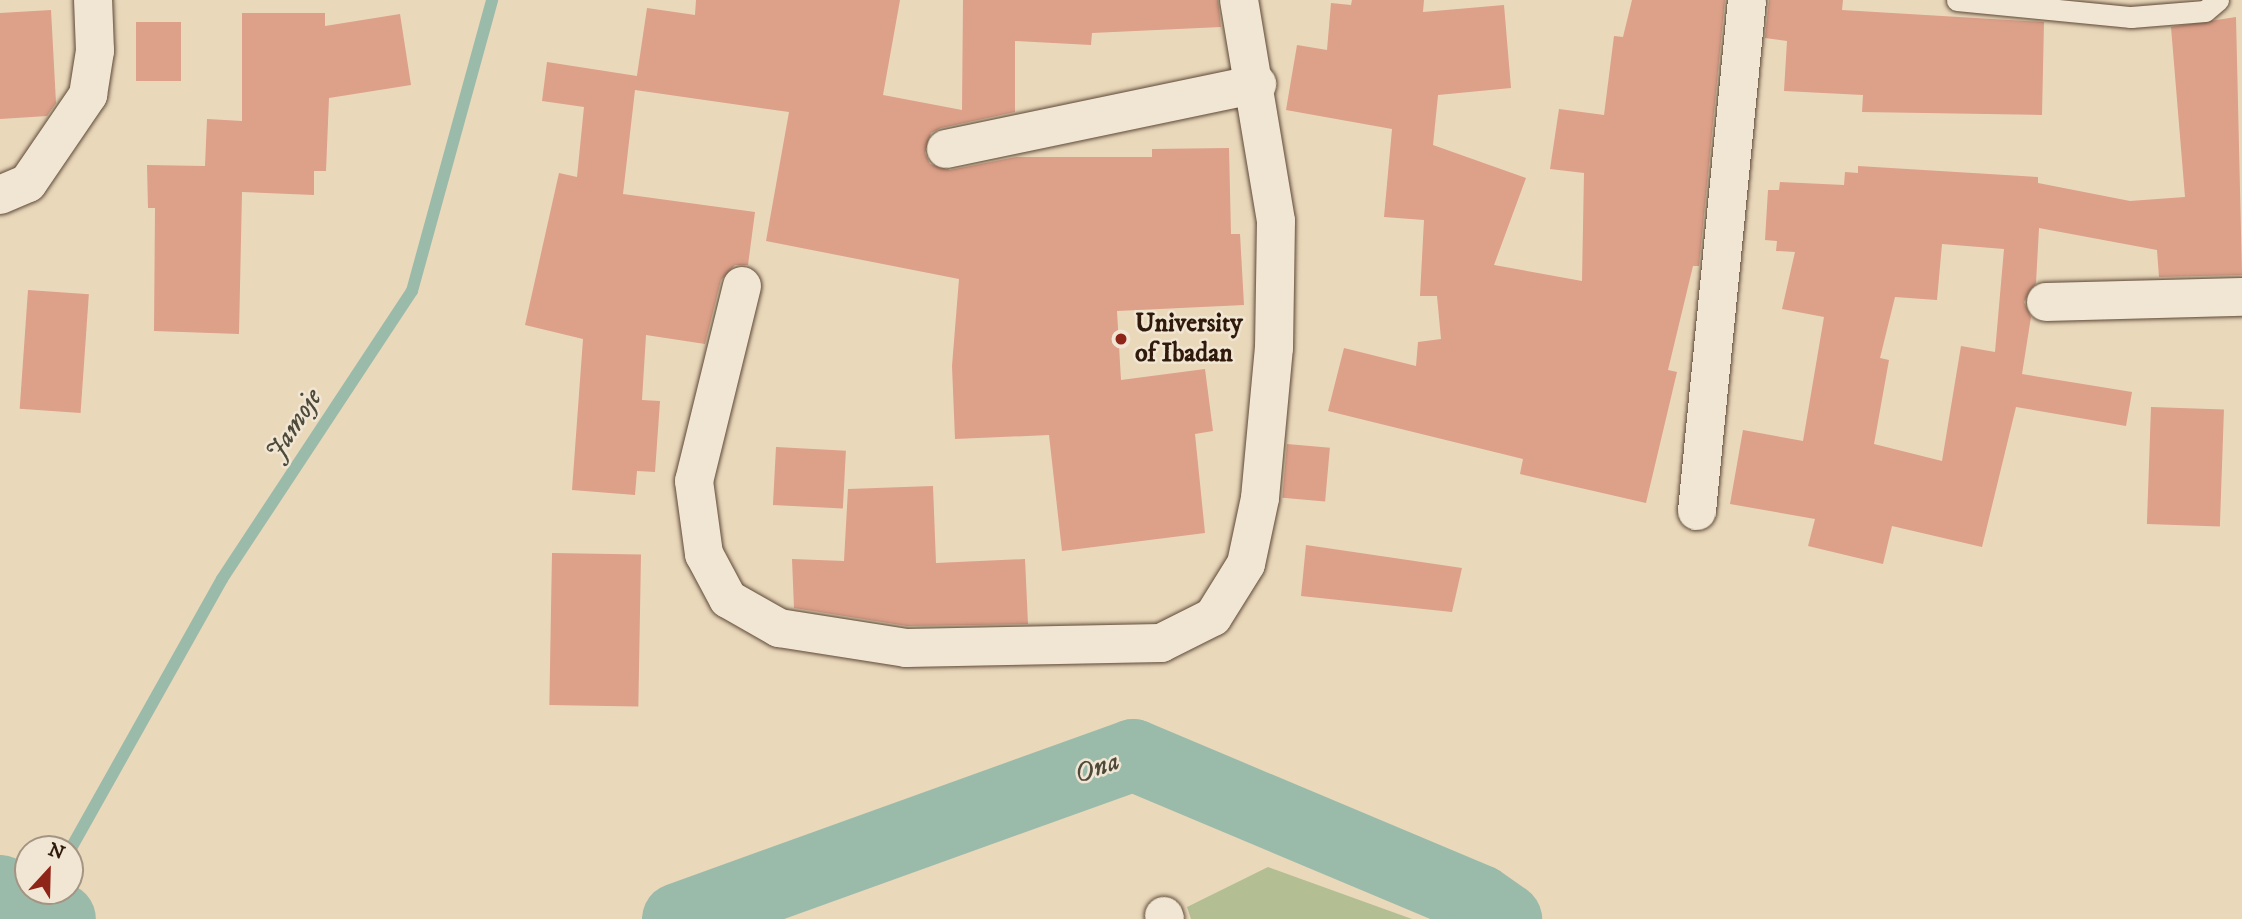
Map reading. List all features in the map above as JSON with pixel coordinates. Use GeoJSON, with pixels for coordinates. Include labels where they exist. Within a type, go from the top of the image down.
{"type":"FeatureCollection","features":[{"type":"Feature","properties":{"kind":"street"},"geometry":{"type":"LineString","coordinates":[[0,195],[28,183],[88,95],[96,51],[93,0]]}},
{"type":"Feature","properties":{"kind":"street"},"geometry":{"type":"LineString","coordinates":[[742,286],[694,481],[704,554],[728,598],[779,628],[842,642],[906,648],[1161,643],[1213,617],[1246,564],[1260,498],[1276,221],[1257,85],[1239,0]]}},
{"type":"Feature","properties":{"kind":"street"},"geometry":{"type":"LineString","coordinates":[[1698,511],[1746,0]]}},
{"type":"Feature","properties":{"kind":"street"},"geometry":{"type":"LineString","coordinates":[[946,149],[1257,85]]}},
{"type":"Feature","properties":{"kind":"street"},"geometry":{"type":"LineString","coordinates":[[2046,302],[2242,297]]}},
{"type":"Feature","properties":{"kind":"lane"},"geometry":{"type":"LineString","coordinates":[[1957,0],[2131,17],[2205,11],[2218,0]]}},
{"type":"Feature","properties":{"kind":"green space"},"geometry":{"type":"Polygon","coordinates":[[[1268,867],[1412,919],[1191,919],[1187,907],[1268,867]]]}},
{"type":"Feature","properties":{"kind":"building"},"geometry":{"type":"Polygon","coordinates":[[[696,0],[900,0],[883,95],[962,110],[963,0],[1218,0],[1221,27],[1092,33],[1091,45],[1015,41],[1015,112],[941,128],[931,133],[925,153],[930,164],[950,170],[1016,157],[1152,157],[1152,149],[1229,148],[1231,234],[1240,234],[1244,305],[1117,311],[1121,380],[1205,369],[1213,431],[1195,434],[1205,533],[1062,551],[1049,435],[955,439],[952,366],[959,279],[766,241],[789,112],[635,90],[623,194],[755,212],[748,265],[735,265],[721,280],[705,344],[646,335],[642,400],[660,401],[655,472],[637,471],[635,495],[572,490],[583,339],[525,325],[559,173],[577,177],[584,107],[542,101],[547,62],[637,76],[647,8],[695,15],[696,0]]]}},
{"type":"Feature","properties":{"kind":"building"},"geometry":{"type":"Polygon","coordinates":[[[1352,0],[1424,0],[1423,12],[1504,5],[1511,88],[1438,95],[1433,145],[1526,178],[1494,265],[1582,281],[1584,173],[1550,169],[1559,109],[1604,115],[1614,36],[1623,37],[1632,0],[1725,0],[1699,266],[1693,266],[1668,370],[1677,372],[1646,503],[1520,474],[1523,459],[1328,411],[1344,348],[1416,366],[1418,342],[1441,339],[1437,296],[1420,296],[1424,220],[1384,217],[1392,129],[1286,110],[1297,45],[1327,50],[1331,3],[1351,5],[1352,0]]]}},
{"type":"Feature","properties":{"kind":"building"},"geometry":{"type":"Polygon","coordinates":[[[1769,0],[1843,0],[1842,10],[2044,22],[2042,115],[1862,112],[1863,95],[1784,91],[1787,41],[1765,38],[1769,0]]]}},
{"type":"Feature","properties":{"kind":"building"},"geometry":{"type":"Polygon","coordinates":[[[51,10],[56,103],[47,116],[0,119],[0,13],[51,10]]]}},
{"type":"Feature","properties":{"kind":"building"},"geometry":{"type":"Polygon","coordinates":[[[242,13],[325,13],[325,26],[400,14],[411,85],[329,98],[326,171],[314,171],[314,195],[242,192],[239,334],[154,331],[155,208],[148,208],[147,165],[205,166],[207,119],[242,121],[242,13]]]}},
{"type":"Feature","properties":{"kind":"building"},"geometry":{"type":"Polygon","coordinates":[[[2236,17],[2242,275],[2159,277],[2157,250],[2039,228],[2036,283],[2024,302],[2031,317],[2022,374],[2132,392],[2126,426],[2016,407],[1982,547],[1892,526],[1883,564],[1808,546],[1815,519],[1730,504],[1743,430],[1803,441],[1824,317],[1782,309],[1795,252],[1776,251],[1777,241],[1765,240],[1768,190],[1779,190],[1780,182],[1844,185],[1845,172],[1858,173],[1858,166],[2038,177],[2038,183],[2130,201],[2185,197],[2171,27],[2236,17]],[[1942,244],[1937,300],[1895,297],[1880,358],[1889,360],[1874,444],[1942,461],[1961,346],[1995,352],[2004,249],[1942,244]]]}},
{"type":"Feature","properties":{"kind":"building"},"geometry":{"type":"Polygon","coordinates":[[[136,22],[181,22],[181,81],[136,81],[136,22]]]}},
{"type":"Feature","properties":{"kind":"building"},"geometry":{"type":"Polygon","coordinates":[[[28,290],[89,294],[81,413],[20,409],[28,290]]]}},
{"type":"Feature","properties":{"kind":"building"},"geometry":{"type":"Polygon","coordinates":[[[2151,407],[2224,410],[2220,526],[2147,524],[2151,407]]]}},
{"type":"Feature","properties":{"kind":"building"},"geometry":{"type":"Polygon","coordinates":[[[1287,444],[1330,448],[1325,502],[1282,498],[1287,444]]]}},
{"type":"Feature","properties":{"kind":"building"},"geometry":{"type":"Polygon","coordinates":[[[776,447],[846,451],[843,509],[773,505],[776,447]]]}},
{"type":"Feature","properties":{"kind":"building"},"geometry":{"type":"Polygon","coordinates":[[[933,486],[936,563],[1025,559],[1028,624],[907,626],[794,608],[792,559],[844,561],[848,489],[933,486]]]}},
{"type":"Feature","properties":{"kind":"building"},"geometry":{"type":"Polygon","coordinates":[[[1306,545],[1462,568],[1452,612],[1301,596],[1306,545]]]}},
{"type":"Feature","properties":{"kind":"building"},"geometry":{"type":"Polygon","coordinates":[[[552,553],[641,555],[638,707],[549,705],[552,553]]]}},
{"type":"Feature","properties":{"kind":"waterway","name":"Jamoje"},"geometry":{"type":"LineString","coordinates":[[78,835],[222,579],[412,291],[492,0]]}},
{"type":"Feature","properties":{"kind":"waterway","name":"Ona"},"geometry":{"type":"LineString","coordinates":[[678,919],[1133,755],[1480,901],[1506,919]]}},
{"type":"Feature","properties":{"kind":"waterway","name":"Ona"},"geometry":{"type":"LineString","coordinates":[[0,891],[60,919]]}},
{"type":"Feature","properties":{"kind":"place","name":"University of Ibadan"},"geometry":{"type":"Point","coordinates":[1121,339]}}]}
